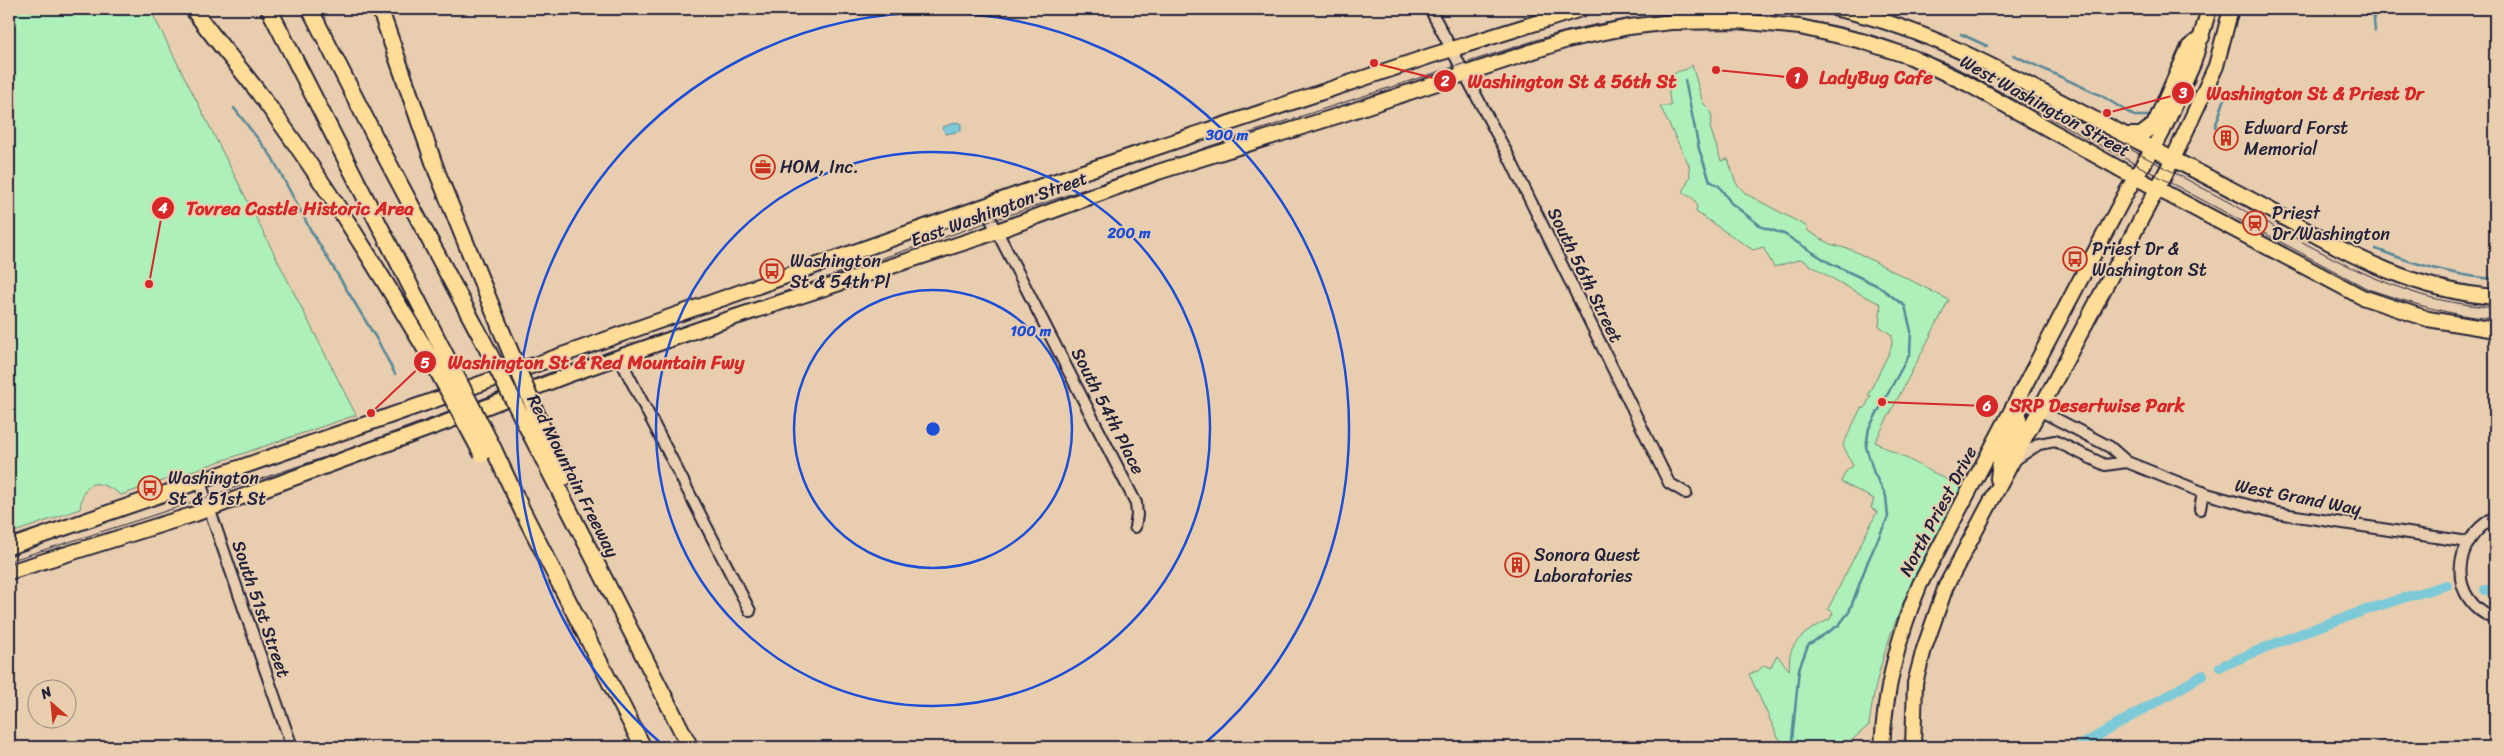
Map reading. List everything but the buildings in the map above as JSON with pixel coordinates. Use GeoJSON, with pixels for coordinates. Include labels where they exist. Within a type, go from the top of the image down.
{"type":"FeatureCollection","features":[{"type":"Feature","properties":{"kind":"highway"},"geometry":{"type":"LineString","coordinates":[[193,9],[261,95],[369,256],[437,353]]}},
{"type":"Feature","properties":{"kind":"highway"},"geometry":{"type":"LineString","coordinates":[[269,9],[437,353],[488,451],[522,510],[643,747]]}},
{"type":"Feature","properties":{"kind":"highway","name":"Red Mountain Freeway"},"geometry":{"type":"LineString","coordinates":[[310,9],[376,141],[481,337],[537,432],[583,537],[690,747]]}},
{"type":"Feature","properties":{"kind":"highway"},"geometry":{"type":"LineString","coordinates":[[380,9],[437,172],[500,327],[537,432]]}},
{"type":"Feature","properties":{"kind":"main road"},"geometry":{"type":"LineString","coordinates":[[1452,48],[1581,9]]}},
{"type":"Feature","properties":{"kind":"main road","name":"West Washington Street"},"geometry":{"type":"LineString","coordinates":[[1837,9],[1902,26],[1955,48],[2173,159],[2351,256],[2422,283],[2495,297]]}},
{"type":"Feature","properties":{"kind":"main road","name":"North Priest Drive"},"geometry":{"type":"LineString","coordinates":[[1882,747],[1892,667],[1914,598],[2136,177],[2154,150],[2193,64],[2209,9]]}},
{"type":"Feature","properties":{"kind":"main road"},"geometry":{"type":"LineString","coordinates":[[1913,747],[1915,683],[1934,616],[1946,586],[2173,159],[2216,66],[2231,9]]}},
{"type":"Feature","properties":{"kind":"main road","name":"West Washington Street"},"geometry":{"type":"LineString","coordinates":[[1463,69],[1567,40],[1636,26],[1716,20],[1800,27],[1862,41],[1935,68],[2136,177],[2368,299],[2445,324],[2495,330]]}},
{"type":"Feature","properties":{"kind":"main road"},"geometry":{"type":"LineString","coordinates":[[2124,134],[2140,135],[2154,124],[2189,48],[2202,37]]}},
{"type":"Feature","properties":{"kind":"main road","name":"East Washington Street"},"geometry":{"type":"LineString","coordinates":[[9,547],[816,267],[984,206],[1452,48]]}},
{"type":"Feature","properties":{"kind":"main road","name":"East Washington Street"},"geometry":{"type":"LineString","coordinates":[[9,572],[210,508],[619,356],[998,230],[1158,172],[1463,69]]}},
{"type":"Feature","properties":{"kind":"main road"},"geometry":{"type":"LineString","coordinates":[[1998,485],[2000,460],[2019,425],[2020,416],[2014,406]]}},
{"type":"Feature","properties":{"kind":"street","name":"South 56th Street"},"geometry":{"type":"LineString","coordinates":[[1430,9],[1509,157],[1669,483],[1686,493]]}},
{"type":"Feature","properties":{"kind":"street","name":"South 54th Place"},"geometry":{"type":"LineString","coordinates":[[984,206],[998,230],[1136,503],[1138,515],[1135,527]]}},
{"type":"Feature","properties":{"kind":"street"},"geometry":{"type":"LineString","coordinates":[[619,356],[750,611]]}},
{"type":"Feature","properties":{"kind":"street","name":"West Grand Way"},"geometry":{"type":"LineString","coordinates":[[2040,410],[2110,447],[2127,462],[2203,492],[2285,515],[2468,542]]}},
{"type":"Feature","properties":{"kind":"street","name":"West Grand Way"},"geometry":{"type":"LineString","coordinates":[[2010,463],[2027,450],[2048,440],[2055,441],[2105,464],[2127,462]]}},
{"type":"Feature","properties":{"kind":"street","name":"South 51st Street"},"geometry":{"type":"LineString","coordinates":[[200,482],[292,747]]}},
{"type":"Feature","properties":{"kind":"street"},"geometry":{"type":"LineString","coordinates":[[2200,509],[2203,492]]}},
{"type":"Feature","properties":{"kind":"street"},"geometry":{"type":"LineString","coordinates":[[2495,517],[2481,526],[2468,542],[2461,558],[2462,582],[2465,593],[2476,608],[2495,619]]}},
{"type":"Feature","properties":{"kind":"green space"},"geometry":{"type":"Polygon","coordinates":[[[9,9],[150,9],[356,415],[121,495],[105,486],[93,484],[85,491],[80,509],[9,534],[9,9]]]}},
{"type":"Feature","properties":{"kind":"green space"},"geometry":{"type":"Polygon","coordinates":[[[1692,65],[1703,103],[1710,110],[1712,118],[1710,127],[1721,161],[1728,159],[1736,183],[1746,194],[1806,226],[1808,231],[1830,244],[1852,250],[1949,300],[1875,442],[1961,487],[1903,602],[1882,662],[1874,693],[1869,725],[1844,747],[1787,747],[1778,737],[1749,674],[1758,671],[1764,665],[1770,668],[1777,655],[1789,670],[1790,655],[1796,642],[1806,633],[1830,619],[1833,612],[1828,609],[1877,512],[1871,508],[1874,499],[1841,482],[1846,471],[1853,466],[1843,445],[1861,408],[1864,409],[1871,396],[1868,395],[1892,345],[1892,335],[1879,326],[1881,304],[1840,283],[1801,259],[1774,267],[1763,247],[1753,250],[1696,212],[1696,202],[1683,193],[1690,176],[1689,165],[1660,106],[1671,106],[1669,89],[1671,77],[1676,72],[1688,69],[1692,65]]]}},
{"type":"Feature","properties":{"kind":"water"},"geometry":{"type":"Polygon","coordinates":[[[957,122],[961,124],[961,131],[945,134],[943,127],[957,122]]]}},
{"type":"Feature","properties":{"kind":"waterway"},"geometry":{"type":"LineString","coordinates":[[2373,9],[2375,31]]}},
{"type":"Feature","properties":{"kind":"waterway"},"geometry":{"type":"LineString","coordinates":[[1961,34],[1987,46]]}},
{"type":"Feature","properties":{"kind":"waterway"},"geometry":{"type":"LineString","coordinates":[[2013,55],[2102,96],[2134,116],[2152,116]]}},
{"type":"Feature","properties":{"kind":"waterway"},"geometry":{"type":"LineString","coordinates":[[1685,80],[1699,149],[1710,181],[1719,186],[1731,203],[1762,227],[1784,234],[1828,262],[1878,286],[1905,306],[1911,331],[1910,353],[1869,428],[1866,447],[1874,473],[1886,496],[1888,517],[1868,561],[1849,612],[1839,625],[1808,645],[1799,669],[1792,741]]}},
{"type":"Feature","properties":{"kind":"waterway"},"geometry":{"type":"LineString","coordinates":[[2215,127],[2225,98]]}},
{"type":"Feature","properties":{"kind":"waterway"},"geometry":{"type":"LineString","coordinates":[[234,108],[272,157],[310,229],[379,343],[395,374]]}},
{"type":"Feature","properties":{"kind":"waterway"},"geometry":{"type":"LineString","coordinates":[[2376,249],[2433,268],[2493,279]]}},
{"type":"Feature","properties":{"kind":"waterway"},"geometry":{"type":"LineString","coordinates":[[2220,667],[2332,622],[2389,602],[2447,585]]}},
{"type":"Feature","properties":{"kind":"waterway"},"geometry":{"type":"LineString","coordinates":[[2485,590],[2495,591]]}},
{"type":"Feature","properties":{"kind":"waterway"},"geometry":{"type":"LineString","coordinates":[[2078,747],[2203,675]]}},
{"type":"Feature","properties":{"kind":"tram line"},"geometry":{"type":"LineString","coordinates":[[1791,9],[1830,15],[1867,24],[1938,50],[2006,82],[2315,249],[2372,277],[2432,298],[2495,308]]}},
{"type":"Feature","properties":{"kind":"tram line"},"geometry":{"type":"LineString","coordinates":[[9,561],[151,516],[411,428],[611,351],[1234,138],[1555,34],[1593,25],[1669,15],[1707,13],[1784,17],[1860,32],[1907,47],[1953,66],[2368,289],[2447,312],[2495,319]]}},
{"type":"Feature","properties":{"kind":"place","name":"Washington St & 56th St"},"geometry":{"type":"Point","coordinates":[1374,63]}},
{"type":"Feature","properties":{"kind":"place","name":"LadyBug Cafe"},"geometry":{"type":"Point","coordinates":[1716,70]}},
{"type":"Feature","properties":{"kind":"place","name":"Washington St & Priest Dr"},"geometry":{"type":"Point","coordinates":[2107,113]}},
{"type":"Feature","properties":{"kind":"place","name":"Edward Forst Memorial"},"geometry":{"type":"Point","coordinates":[2226,138]}},
{"type":"Feature","properties":{"kind":"place","name":"HOM, Inc."},"geometry":{"type":"Point","coordinates":[763,167]}},
{"type":"Feature","properties":{"kind":"place","name":"Priest Dr/Washington"},"geometry":{"type":"Point","coordinates":[2255,223]}},
{"type":"Feature","properties":{"kind":"place","name":"Priest Dr & Washington St"},"geometry":{"type":"Point","coordinates":[2075,259]}},
{"type":"Feature","properties":{"kind":"place","name":"Washington St & 54th Pl"},"geometry":{"type":"Point","coordinates":[772,271]}},
{"type":"Feature","properties":{"kind":"place","name":"Tovrea Castle Historic Area"},"geometry":{"type":"Point","coordinates":[149,284]}},
{"type":"Feature","properties":{"kind":"place","name":"SRP Desertwise Park"},"geometry":{"type":"Point","coordinates":[1882,402]}},
{"type":"Feature","properties":{"kind":"place","name":"Washington St & Red Mountain Fwy"},"geometry":{"type":"Point","coordinates":[371,413]}},
{"type":"Feature","properties":{"kind":"place","name":"Washington St & 51st St"},"geometry":{"type":"Point","coordinates":[150,488]}},
{"type":"Feature","properties":{"kind":"place","name":"Sonora Quest Laboratories"},"geometry":{"type":"Point","coordinates":[1517,565]}}]}
